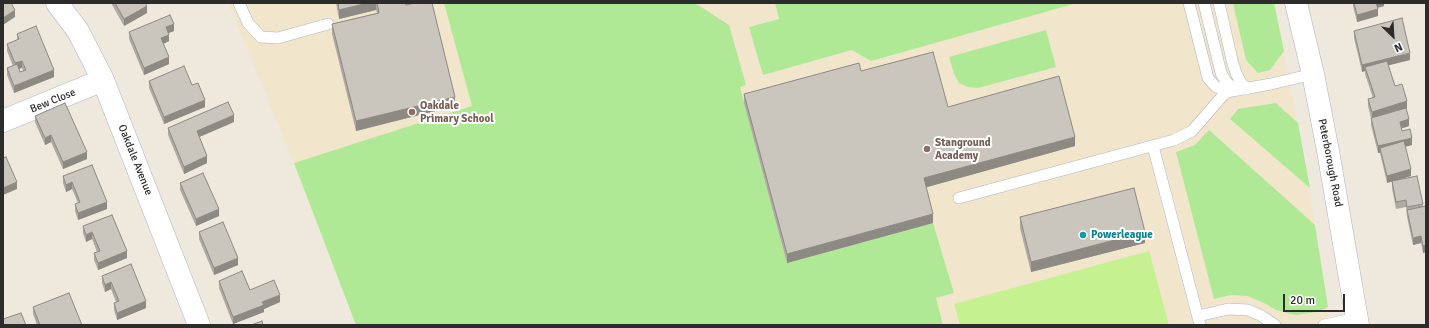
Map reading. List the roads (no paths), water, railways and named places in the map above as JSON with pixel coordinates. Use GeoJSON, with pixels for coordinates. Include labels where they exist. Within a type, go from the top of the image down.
{"type":"FeatureCollection","features":[{"type":"Feature","properties":{"kind":"street","name":"Oakdale Avenue"},"geometry":{"type":"LineString","coordinates":[[57,3],[78,31],[103,80],[195,324]]}},
{"type":"Feature","properties":{"kind":"street","name":"Peterborough Road"},"geometry":{"type":"LineString","coordinates":[[1296,3],[1313,74],[1342,229],[1357,322]]}},
{"type":"Feature","properties":{"kind":"street","name":"Bew Close"},"geometry":{"type":"LineString","coordinates":[[3,121],[103,80]]}},
{"type":"Feature","properties":{"kind":"lane"},"geometry":{"type":"LineString","coordinates":[[239,3],[248,23],[261,37],[278,38],[328,24]]}},
{"type":"Feature","properties":{"kind":"lane"},"geometry":{"type":"LineString","coordinates":[[1189,3],[1208,78],[1215,86],[1236,90],[1313,74]]}},
{"type":"Feature","properties":{"kind":"lane"},"geometry":{"type":"LineString","coordinates":[[1204,3],[1221,73],[1226,82],[1236,90]]}},
{"type":"Feature","properties":{"kind":"lane"},"geometry":{"type":"LineString","coordinates":[[959,198],[1174,140],[1192,131],[1236,90],[1241,83],[1234,66],[1219,3]]}},
{"type":"Feature","properties":{"kind":"lane"},"geometry":{"type":"LineString","coordinates":[[1153,146],[1199,320],[1228,309],[1248,310],[1260,315],[1275,325]]}},
{"type":"Feature","properties":{"kind":"lane"},"geometry":{"type":"LineString","coordinates":[[1324,325],[1357,322]]}},
{"type":"Feature","properties":{"kind":"place","name":"Oakdale Primary School"},"geometry":{"type":"Point","coordinates":[412,112]}},
{"type":"Feature","properties":{"kind":"place","name":"Stanground Academy"},"geometry":{"type":"Point","coordinates":[927,149]}},
{"type":"Feature","properties":{"kind":"place","name":"Powerleague"},"geometry":{"type":"Point","coordinates":[1083,235]}}]}
